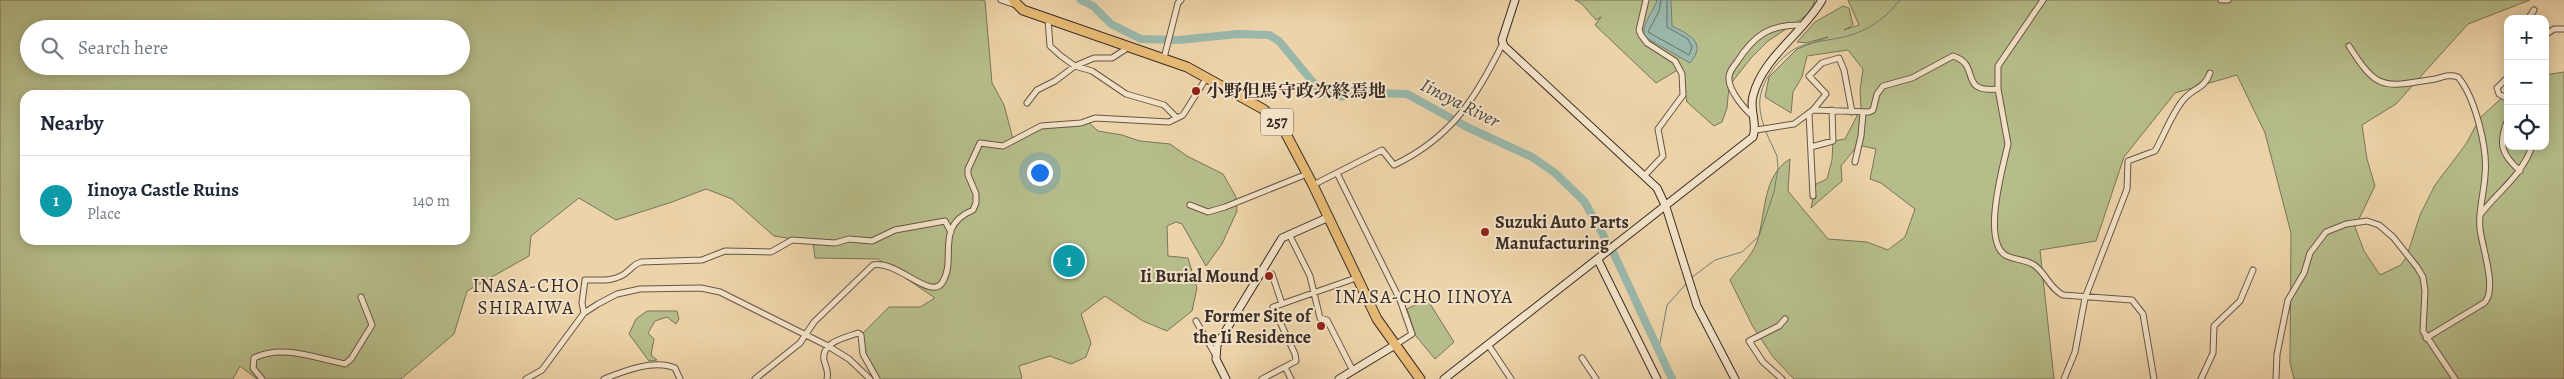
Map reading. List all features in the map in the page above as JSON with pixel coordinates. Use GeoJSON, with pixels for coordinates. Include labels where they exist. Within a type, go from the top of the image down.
{"type":"FeatureCollection","features":[{"type":"Feature","properties":{"kind":"highway","name":"257"},"geometry":{"type":"LineString","coordinates":[[1015,3],[1023,10],[1048,20],[1164,58],[1207,77],[1263,109],[1275,119],[1285,132],[1313,185],[1356,278],[1378,318],[1417,378]]}},
{"type":"Feature","properties":{"kind":"street"},"geometry":{"type":"LineString","coordinates":[[1001,0],[1015,3]]}},
{"type":"Feature","properties":{"kind":"street"},"geometry":{"type":"LineString","coordinates":[[1164,58],[1181,0]]}},
{"type":"Feature","properties":{"kind":"street"},"geometry":{"type":"LineString","coordinates":[[1313,185],[1382,150],[1394,165],[1424,150],[1450,128],[1484,82],[1503,43],[1515,0]]}},
{"type":"Feature","properties":{"kind":"street"},"geometry":{"type":"LineString","coordinates":[[1645,175],[1663,156],[1658,129],[1682,95],[1682,74],[1675,61],[1646,44],[1639,30],[1646,0]]}},
{"type":"Feature","properties":{"kind":"street"},"geometry":{"type":"LineString","coordinates":[[1444,379],[1489,346],[1753,137],[1757,130],[1752,96],[1759,80],[1790,37],[1803,25],[1822,0]]}},
{"type":"Feature","properties":{"kind":"street"},"geometry":{"type":"LineString","coordinates":[[2043,0],[1998,66],[1998,89],[2008,144],[1994,222],[1995,237],[1999,249],[2006,255],[2035,266],[2055,291],[2072,297],[2132,300],[2143,314],[2154,379]]}},
{"type":"Feature","properties":{"kind":"street"},"geometry":{"type":"LineString","coordinates":[[2220,0],[2228,0]]}},
{"type":"Feature","properties":{"kind":"street"},"geometry":{"type":"LineString","coordinates":[[2531,15],[2534,10]]}},
{"type":"Feature","properties":{"kind":"street"},"geometry":{"type":"LineString","coordinates":[[1048,20],[1050,46],[1061,56],[1075,66],[1092,71],[1126,94],[1164,105],[1177,118]]}},
{"type":"Feature","properties":{"kind":"street"},"geometry":{"type":"LineString","coordinates":[[1754,117],[1747,111],[1729,82],[1729,75],[1749,43],[1782,24],[1803,25]]}},
{"type":"Feature","properties":{"kind":"street"},"geometry":{"type":"LineString","coordinates":[[2549,32],[2554,29],[2564,29]]}},
{"type":"Feature","properties":{"kind":"street"},"geometry":{"type":"LineString","coordinates":[[1503,43],[1568,107],[1645,175],[1657,188],[1666,207],[1690,285],[1706,324],[1735,379]]}},
{"type":"Feature","properties":{"kind":"street"},"geometry":{"type":"LineString","coordinates":[[1027,103],[1036,90],[1055,82],[1075,66],[1094,58],[1119,56],[1129,46]]}},
{"type":"Feature","properties":{"kind":"street"},"geometry":{"type":"LineString","coordinates":[[2349,46],[2365,70],[2376,82],[2395,84],[2452,75],[2459,78],[2477,120],[2484,150],[2485,176],[2479,215],[2490,284],[2489,297],[2484,303],[2426,338]]}},
{"type":"Feature","properties":{"kind":"street"},"geometry":{"type":"LineString","coordinates":[[1811,112],[1832,110],[1863,113],[1873,110],[1878,94],[1884,86],[1912,78],[1953,56],[1966,62],[1972,82],[1977,87],[1984,91],[1998,89]]}},
{"type":"Feature","properties":{"kind":"street"},"geometry":{"type":"LineString","coordinates":[[1757,130],[1794,124],[1811,112],[1826,94],[1809,76],[1822,63],[1840,58],[1852,112]]}},
{"type":"Feature","properties":{"kind":"street"},"geometry":{"type":"LineString","coordinates":[[2064,379],[2075,352],[2085,298],[2124,198],[2128,161],[2155,151],[2185,97],[2204,86],[2210,74]]}},
{"type":"Feature","properties":{"kind":"street"},"geometry":{"type":"LineString","coordinates":[[755,379],[800,343],[829,307],[873,265],[880,263],[896,268],[923,285],[934,288],[943,282],[951,232],[960,216],[973,210],[976,203],[968,169],[980,142],[1003,146],[1042,126],[1081,122],[1095,118],[1152,123],[1170,122],[1186,112],[1207,77]]}},
{"type":"Feature","properties":{"kind":"street"},"geometry":{"type":"LineString","coordinates":[[2504,81],[2497,88],[2504,96]]}},
{"type":"Feature","properties":{"kind":"street"},"geometry":{"type":"LineString","coordinates":[[1810,147],[1833,141],[1832,110]]}},
{"type":"Feature","properties":{"kind":"street"},"geometry":{"type":"LineString","coordinates":[[1811,112],[1810,147],[1813,196]]}},
{"type":"Feature","properties":{"kind":"street"},"geometry":{"type":"LineString","coordinates":[[1855,162],[1861,136],[1863,113]]}},
{"type":"Feature","properties":{"kind":"street"},"geometry":{"type":"LineString","coordinates":[[2504,132],[2502,138],[2504,154],[2520,172]]}},
{"type":"Feature","properties":{"kind":"street"},"geometry":{"type":"LineString","coordinates":[[2479,215],[2492,199],[2520,172],[2530,150]]}},
{"type":"Feature","properties":{"kind":"street"},"geometry":{"type":"LineString","coordinates":[[1337,173],[1400,300],[1412,334],[1339,379]]}},
{"type":"Feature","properties":{"kind":"street"},"geometry":{"type":"LineString","coordinates":[[1190,204],[1208,212],[1307,174]]}},
{"type":"Feature","properties":{"kind":"street"},"geometry":{"type":"LineString","coordinates":[[1215,354],[1217,345],[1275,247],[1290,234],[1329,217]]}},
{"type":"Feature","properties":{"kind":"street"},"geometry":{"type":"LineString","coordinates":[[584,313],[582,303],[585,280],[608,280],[628,272],[634,264],[641,262],[702,260],[725,251],[770,252],[792,240],[835,243],[849,239],[872,241],[895,230],[944,221],[951,232]]}},
{"type":"Feature","properties":{"kind":"street"},"geometry":{"type":"LineString","coordinates":[[2276,379],[2277,354],[2292,290],[2304,272],[2310,253],[2320,237],[2330,230],[2346,224],[2368,221],[2379,225],[2413,260],[2423,277],[2425,290],[2423,331],[2455,379]]}},
{"type":"Feature","properties":{"kind":"street"},"geometry":{"type":"LineString","coordinates":[[1290,234],[1310,276],[1320,318],[1326,320],[1353,371]]}},
{"type":"Feature","properties":{"kind":"street"},"geometry":{"type":"LineString","coordinates":[[1600,258],[1657,379]]}},
{"type":"Feature","properties":{"kind":"street"},"geometry":{"type":"LineString","coordinates":[[2201,379],[2213,353],[2214,326],[2240,301],[2253,270]]}},
{"type":"Feature","properties":{"kind":"street"},"geometry":{"type":"LineString","coordinates":[[1272,274],[1282,304]]}},
{"type":"Feature","properties":{"kind":"street"},"geometry":{"type":"LineString","coordinates":[[1262,379],[1296,361],[1295,354],[1273,307],[1356,278]]}},
{"type":"Feature","properties":{"kind":"street"},"geometry":{"type":"LineString","coordinates":[[526,379],[542,370],[552,359],[584,313],[617,294],[640,289],[700,288],[720,292],[806,334],[849,359],[870,379]]}},
{"type":"Feature","properties":{"kind":"street"},"geometry":{"type":"LineString","coordinates":[[262,379],[253,368],[254,358],[271,352],[294,352],[345,364],[351,359],[372,325],[361,297]]}},
{"type":"Feature","properties":{"kind":"street"},"geometry":{"type":"LineString","coordinates":[[1782,379],[1763,362],[1748,341],[1779,326],[1784,319]]}},
{"type":"Feature","properties":{"kind":"street"},"geometry":{"type":"LineString","coordinates":[[1196,321],[1215,354],[1226,379]]}},
{"type":"Feature","properties":{"kind":"street"},"geometry":{"type":"LineString","coordinates":[[827,379],[828,371],[824,354],[828,346],[858,333],[867,362],[877,379]]}},
{"type":"Feature","properties":{"kind":"street"},"geometry":{"type":"LineString","coordinates":[[1489,346],[1511,379]]}},
{"type":"Feature","properties":{"kind":"street"},"geometry":{"type":"LineString","coordinates":[[1582,358],[1596,379]]}},
{"type":"Feature","properties":{"kind":"street"},"geometry":{"type":"LineString","coordinates":[[604,379],[639,367],[668,365],[675,368],[680,379]]}},
{"type":"Feature","properties":{"kind":"street"},"geometry":{"type":"LineString","coordinates":[[1285,367],[1291,379]]}},
{"type":"Feature","properties":{"kind":"green space"},"geometry":{"type":"Polygon","coordinates":[[[0,0],[982,0],[985,1],[992,83],[1004,105],[1013,139],[1037,128],[1088,122],[1098,131],[1122,135],[1140,141],[1170,144],[1187,156],[1223,174],[1236,197],[1237,211],[1222,244],[1206,266],[1182,224],[1176,222],[1167,226],[1168,256],[1188,258],[1197,288],[1192,311],[1167,331],[1143,321],[1105,296],[1081,314],[1091,343],[1086,357],[1071,364],[1050,356],[1019,366],[1021,379],[879,379],[863,352],[861,335],[889,307],[920,307],[935,298],[878,259],[815,258],[813,242],[774,236],[732,199],[706,189],[616,220],[579,198],[531,236],[529,256],[467,291],[454,334],[401,379],[257,379],[240,366],[233,379],[0,379],[0,0]]]}},
{"type":"Feature","properties":{"kind":"green space"},"geometry":{"type":"Polygon","coordinates":[[[1575,0],[1815,0],[1810,13],[1768,41],[1751,58],[1729,86],[1727,108],[1722,122],[1714,126],[1687,102],[1681,68],[1656,83],[1595,25],[1601,17],[1596,20],[1581,3],[1575,0]]]}},
{"type":"Feature","properties":{"kind":"green space"},"geometry":{"type":"Polygon","coordinates":[[[1848,0],[2530,0],[2468,24],[2396,104],[2362,125],[2367,159],[2375,186],[2355,227],[2364,251],[2380,275],[2401,265],[2407,256],[2420,215],[2435,185],[2466,144],[2480,118],[2504,96],[2504,150],[2549,150],[2549,74],[2564,72],[2564,379],[2294,379],[2290,362],[2291,233],[2265,133],[2237,75],[2175,93],[2124,157],[2096,241],[2040,250],[2054,379],[1794,379],[1773,357],[1752,325],[1730,280],[1755,247],[1760,231],[1766,196],[1774,175],[1790,159],[1788,191],[1828,239],[1867,242],[1888,250],[1905,237],[1915,209],[1881,183],[1870,179],[1876,149],[1858,145],[1841,166],[1842,181],[1811,208],[1816,184],[1827,179],[1832,160],[1833,141],[1845,139],[1861,108],[1860,90],[1863,69],[1848,50],[1807,56],[1802,77],[1793,92],[1791,113],[1765,97],[1769,77],[1797,49],[1828,37],[1806,43],[1797,42],[1815,22],[1843,6],[1849,8],[1853,25],[1844,30],[1859,25],[1848,0]]]}},
{"type":"Feature","properties":{"kind":"green space"},"geometry":{"type":"Polygon","coordinates":[[[1427,299],[1454,342],[1435,359],[1416,336],[1407,309],[1427,299]]]}},
{"type":"Feature","properties":{"kind":"green space"},"geometry":{"type":"Polygon","coordinates":[[[647,311],[677,311],[679,319],[676,324],[667,317],[655,321],[648,333],[654,339],[651,355],[657,360],[649,361],[629,334],[636,319],[647,311]]]}},
{"type":"Feature","properties":{"kind":"water"},"geometry":{"type":"Polygon","coordinates":[[[1657,0],[1671,0],[1672,26],[1694,40],[1697,49],[1690,63],[1645,37],[1644,28],[1657,0]]]}},
{"type":"Feature","properties":{"kind":"waterway","name":"Iinoya River"},"geometry":{"type":"LineString","coordinates":[[1081,0],[1093,6],[1111,24],[1141,39],[1179,40],[1238,34],[1269,35],[1279,41],[1321,92],[1337,97],[1374,93],[1407,94],[1469,128],[1532,157],[1555,173],[1584,201],[1614,254],[1672,379]]}},
{"type":"Feature","properties":{"kind":"waterway"},"geometry":{"type":"LineString","coordinates":[[1764,126],[1760,106],[1762,91],[1769,75],[1787,54],[1801,46],[1848,36],[1868,28],[1885,16],[1900,0]]}},
{"type":"Feature","properties":{"kind":"waterway"},"geometry":{"type":"LineString","coordinates":[[1691,278],[1715,260],[1742,252],[1759,236],[1774,192],[1778,168],[1777,156],[1765,130]]}},
{"type":"Feature","properties":{"kind":"waterway"},"geometry":{"type":"LineString","coordinates":[[1659,348],[1667,305],[1687,283]]}},
{"type":"Feature","properties":{"kind":"place","name":"小野但馬守政次終焉地"},"geometry":{"type":"Point","coordinates":[1196,91]}},
{"type":"Feature","properties":{"kind":"place","name":"Suzuki Auto Parts Manufacturing"},"geometry":{"type":"Point","coordinates":[1485,232]}},
{"type":"Feature","properties":{"kind":"place","name":"Iinoya Castle Ruins"},"geometry":{"type":"Point","coordinates":[1069,261]}},
{"type":"Feature","properties":{"kind":"place","name":"Ii Burial Mound"},"geometry":{"type":"Point","coordinates":[1269,276]}},
{"type":"Feature","properties":{"kind":"place","name":"Former Site of the Ii Residence"},"geometry":{"type":"Point","coordinates":[1321,326]}},
{"type":"Feature","properties":{"kind":"district","name":"INASA-CHO SHIRAIWA"},"geometry":{"type":"Point","coordinates":[526,297]}},
{"type":"Feature","properties":{"kind":"district","name":"INASA-CHO IINOYA"},"geometry":{"type":"Point","coordinates":[1424,297]}}]}
